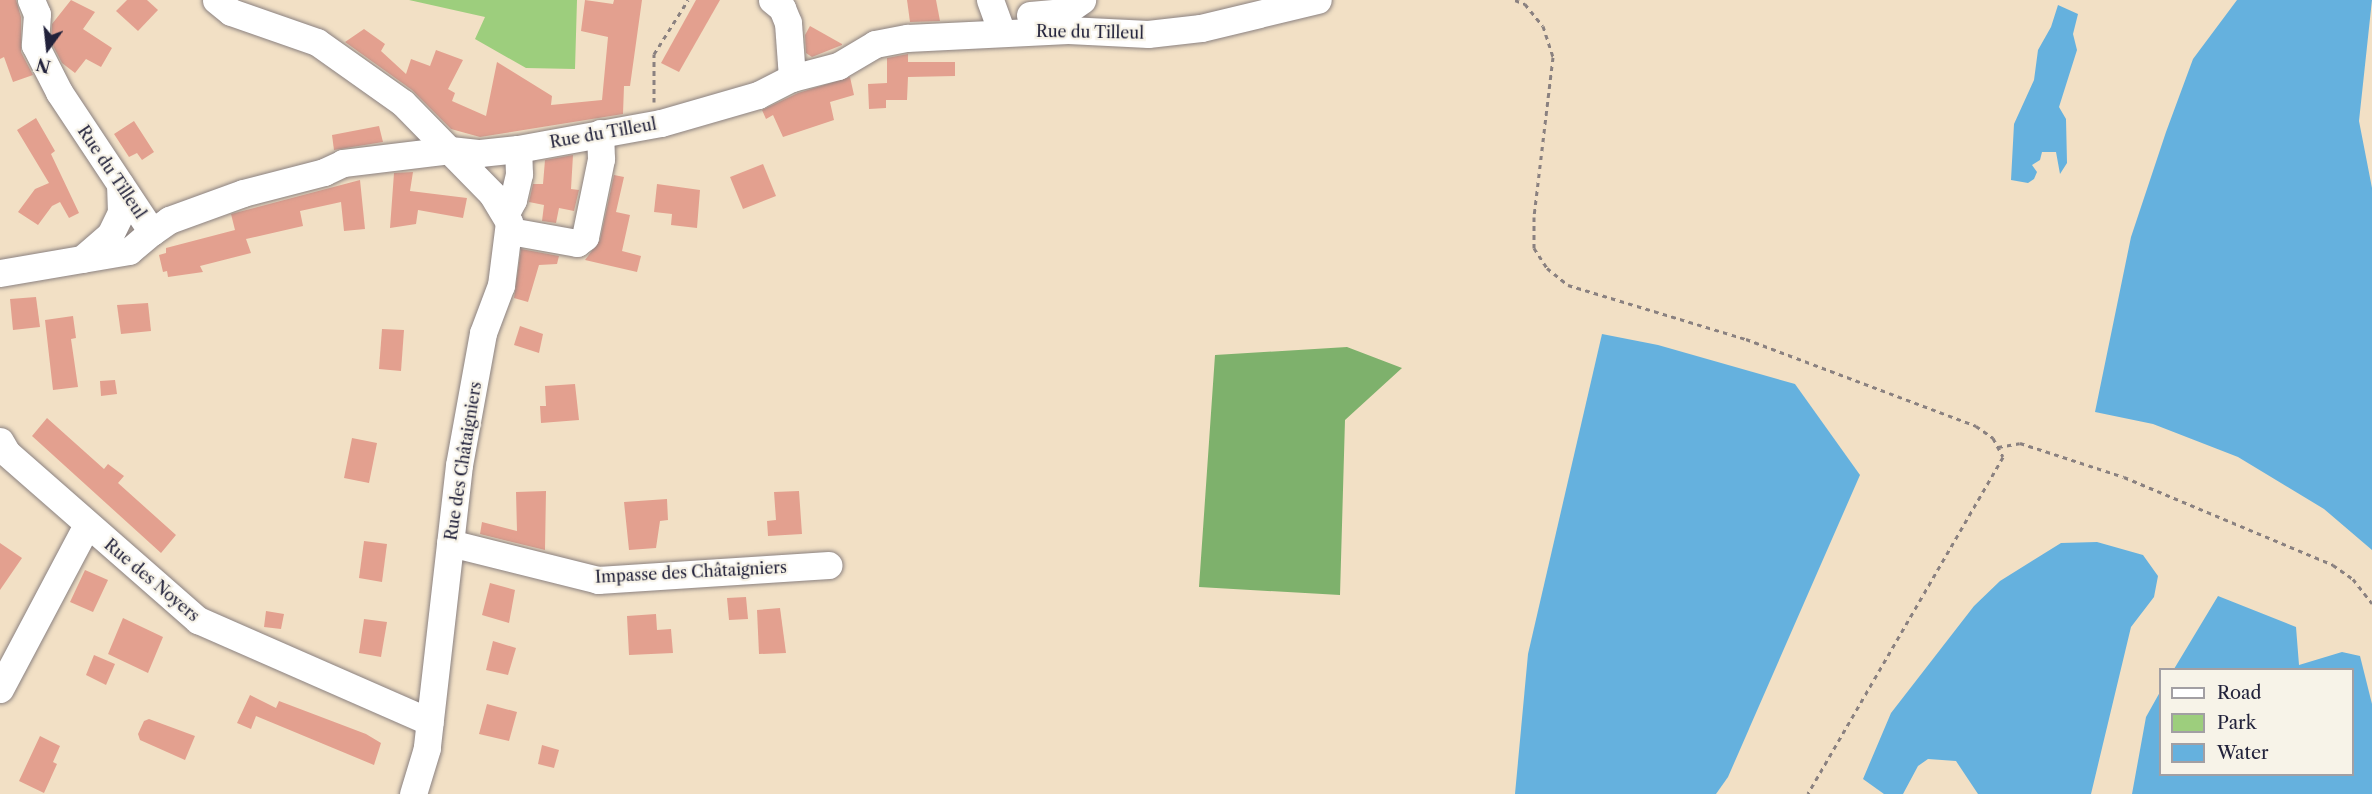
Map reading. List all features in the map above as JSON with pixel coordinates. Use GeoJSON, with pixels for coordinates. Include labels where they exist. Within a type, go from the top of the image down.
{"type":"FeatureCollection","features":[{"type":"Feature","properties":{"kind":"street"},"geometry":{"type":"LineString","coordinates":[[216,0],[231,12],[317,42],[403,103],[450,150],[508,222],[577,243],[585,237],[601,159],[600,133]]}},
{"type":"Feature","properties":{"kind":"street"},"geometry":{"type":"LineString","coordinates":[[772,0],[782,8],[788,23],[792,78]]}},
{"type":"Feature","properties":{"kind":"street"},"geometry":{"type":"LineString","coordinates":[[996,17],[1065,12],[1082,0]]}},
{"type":"Feature","properties":{"kind":"street","name":"Rue du Tilleul"},"geometry":{"type":"LineString","coordinates":[[39,5],[35,45],[59,92],[152,232],[169,220],[343,163],[450,150],[480,153],[518,149],[654,124],[758,95],[792,78],[838,66],[875,44],[996,17],[1068,30],[1159,33],[1212,26],[1318,0]]}},
{"type":"Feature","properties":{"kind":"street","name":"Rue des Châtaigniers"},"geometry":{"type":"LineString","coordinates":[[413,794],[427,748],[459,465],[483,333],[501,285],[508,222],[519,174],[518,149]]}},
{"type":"Feature","properties":{"kind":"street"},"geometry":{"type":"LineString","coordinates":[[82,259],[110,235],[121,212],[120,184]]}},
{"type":"Feature","properties":{"kind":"street"},"geometry":{"type":"LineString","coordinates":[[0,273],[129,251],[152,232]]}},
{"type":"Feature","properties":{"kind":"street","name":"Rue des Noyers"},"geometry":{"type":"LineString","coordinates":[[0,441],[7,453],[198,620],[430,722]]}},
{"type":"Feature","properties":{"kind":"street"},"geometry":{"type":"LineString","coordinates":[[0,689],[87,525]]}},
{"type":"Feature","properties":{"kind":"street","name":"Impasse des Châtaigniers"},"geometry":{"type":"LineString","coordinates":[[450,543],[598,580],[829,565]]}},
{"type":"Feature","properties":{"kind":"path"},"geometry":{"type":"LineString","coordinates":[[654,124],[654,54],[688,0]]}},
{"type":"Feature","properties":{"kind":"path"},"geometry":{"type":"LineString","coordinates":[[1515,0],[1525,4],[1544,26],[1553,57],[1534,217],[1534,248],[1547,268],[1568,285],[1746,339],[1976,426],[1993,438],[2003,457],[1997,474],[1808,794]]}},
{"type":"Feature","properties":{"kind":"path"},"geometry":{"type":"LineString","coordinates":[[1998,447],[2020,443],[2124,477],[2333,565],[2353,579],[2372,603]]}},
{"type":"Feature","properties":{"kind":"green space"},"geometry":{"type":"Polygon","coordinates":[[[409,0],[577,0],[575,69],[526,68],[475,39],[485,17],[409,0]]]}},
{"type":"Feature","properties":{"kind":"green space"},"geometry":{"type":"Polygon","coordinates":[[[1347,347],[1402,368],[1345,420],[1340,595],[1199,587],[1215,355],[1347,347]]]}},
{"type":"Feature","properties":{"kind":"water"},"geometry":{"type":"Polygon","coordinates":[[[2237,0],[2372,0],[2359,121],[2372,188],[2372,550],[2324,509],[2238,457],[2153,424],[2095,412],[2131,237],[2166,132],[2193,59],[2237,0]]]}},
{"type":"Feature","properties":{"kind":"water"},"geometry":{"type":"Polygon","coordinates":[[[2058,5],[2078,14],[2073,34],[2077,50],[2059,107],[2066,119],[2067,163],[2060,174],[2056,152],[2042,152],[2040,160],[2032,165],[2037,172],[2034,179],[2028,183],[2011,180],[2014,124],[2034,80],[2038,50],[2051,27],[2058,5]]]}},
{"type":"Feature","properties":{"kind":"water"},"geometry":{"type":"Polygon","coordinates":[[[1602,334],[1658,345],[1795,384],[1860,475],[1728,777],[1716,794],[1515,794],[1528,654],[1602,334]]]}},
{"type":"Feature","properties":{"kind":"water"},"geometry":{"type":"Polygon","coordinates":[[[2097,542],[2143,555],[2158,576],[2154,597],[2131,627],[2091,794],[1978,794],[1956,761],[1928,759],[1918,766],[1903,794],[1884,794],[1863,779],[1891,713],[1974,606],[2000,581],[2061,543],[2097,542]]]}},
{"type":"Feature","properties":{"kind":"water"},"geometry":{"type":"Polygon","coordinates":[[[2218,596],[2296,627],[2299,665],[2342,652],[2360,656],[2372,704],[2372,794],[2132,794],[2146,717],[2159,694],[2159,776],[2354,776],[2354,668],[2175,668],[2218,596]]]}},
{"type":"Feature","properties":{"kind":"building"},"geometry":{"type":"Polygon","coordinates":[[[0,0],[16,0],[21,17],[21,52],[33,75],[13,82],[4,57],[0,59],[0,0]]]}},
{"type":"Feature","properties":{"kind":"building"},"geometry":{"type":"Polygon","coordinates":[[[71,0],[95,12],[83,29],[112,48],[101,67],[86,59],[75,73],[62,63],[51,42],[52,24],[71,0]]]}},
{"type":"Feature","properties":{"kind":"building"},"geometry":{"type":"Polygon","coordinates":[[[127,0],[147,0],[158,10],[138,31],[116,11],[127,0]]]}},
{"type":"Feature","properties":{"kind":"building"},"geometry":{"type":"Polygon","coordinates":[[[585,0],[613,4],[614,0],[642,0],[630,86],[624,86],[623,114],[480,137],[451,129],[412,90],[345,42],[364,29],[385,44],[381,51],[406,74],[411,59],[430,66],[436,50],[463,60],[448,89],[455,93],[452,101],[486,116],[497,62],[552,96],[551,105],[602,100],[608,37],[581,31],[585,0]]]}},
{"type":"Feature","properties":{"kind":"building"},"geometry":{"type":"Polygon","coordinates":[[[696,0],[720,0],[679,72],[661,63],[696,0]]]}},
{"type":"Feature","properties":{"kind":"building"},"geometry":{"type":"Polygon","coordinates":[[[907,0],[936,0],[940,21],[910,22],[907,0]]]}},
{"type":"Feature","properties":{"kind":"building"},"geometry":{"type":"Polygon","coordinates":[[[810,26],[842,45],[812,57],[806,53],[805,35],[810,26]]]}},
{"type":"Feature","properties":{"kind":"building"},"geometry":{"type":"Polygon","coordinates":[[[908,54],[908,62],[955,62],[955,76],[908,77],[907,100],[886,100],[886,108],[869,109],[868,84],[887,83],[887,58],[908,54]]]}},
{"type":"Feature","properties":{"kind":"building"},"geometry":{"type":"Polygon","coordinates":[[[850,77],[854,95],[830,102],[834,120],[783,137],[773,115],[766,119],[762,110],[798,93],[850,77]]]}},
{"type":"Feature","properties":{"kind":"building"},"geometry":{"type":"Polygon","coordinates":[[[36,118],[55,151],[51,154],[79,213],[69,218],[60,202],[52,206],[38,225],[18,212],[35,189],[49,183],[17,130],[36,118]]]}},
{"type":"Feature","properties":{"kind":"building"},"geometry":{"type":"Polygon","coordinates":[[[134,121],[154,152],[142,160],[137,153],[129,157],[114,134],[134,121]]]}},
{"type":"Feature","properties":{"kind":"building"},"geometry":{"type":"Polygon","coordinates":[[[379,126],[383,142],[334,150],[332,135],[379,126]]]}},
{"type":"Feature","properties":{"kind":"building"},"geometry":{"type":"Polygon","coordinates":[[[573,155],[571,189],[579,190],[574,211],[559,208],[556,223],[542,221],[544,205],[529,202],[533,184],[543,184],[545,160],[573,155]]]}},
{"type":"Feature","properties":{"kind":"building"},"geometry":{"type":"Polygon","coordinates":[[[763,164],[776,196],[743,209],[730,177],[763,164]]]}},
{"type":"Feature","properties":{"kind":"building"},"geometry":{"type":"Polygon","coordinates":[[[413,172],[410,191],[467,198],[463,218],[418,210],[416,224],[390,228],[394,173],[413,172]]]}},
{"type":"Feature","properties":{"kind":"building"},"geometry":{"type":"Polygon","coordinates":[[[614,175],[624,177],[616,212],[630,215],[622,251],[641,256],[637,272],[585,260],[600,240],[614,175]]]}},
{"type":"Feature","properties":{"kind":"building"},"geometry":{"type":"Polygon","coordinates":[[[360,180],[365,229],[344,231],[341,202],[300,211],[303,226],[246,239],[251,253],[200,266],[203,272],[168,277],[167,271],[163,272],[159,255],[166,253],[166,248],[235,230],[231,214],[360,180]]]}},
{"type":"Feature","properties":{"kind":"building"},"geometry":{"type":"Polygon","coordinates":[[[657,184],[700,190],[697,228],[671,225],[672,214],[654,212],[657,184]]]}},
{"type":"Feature","properties":{"kind":"building"},"geometry":{"type":"Polygon","coordinates":[[[521,249],[559,256],[557,264],[539,265],[528,302],[514,298],[521,249]]]}},
{"type":"Feature","properties":{"kind":"building"},"geometry":{"type":"Polygon","coordinates":[[[36,297],[40,327],[13,330],[10,299],[36,297]]]}},
{"type":"Feature","properties":{"kind":"building"},"geometry":{"type":"Polygon","coordinates":[[[148,303],[151,331],[121,334],[117,305],[148,303]]]}},
{"type":"Feature","properties":{"kind":"building"},"geometry":{"type":"Polygon","coordinates":[[[73,316],[76,338],[71,339],[78,387],[53,390],[45,320],[73,316]]]}},
{"type":"Feature","properties":{"kind":"building"},"geometry":{"type":"Polygon","coordinates":[[[520,326],[543,334],[539,353],[514,345],[520,326]]]}},
{"type":"Feature","properties":{"kind":"building"},"geometry":{"type":"Polygon","coordinates":[[[382,329],[404,330],[401,371],[379,369],[382,329]]]}},
{"type":"Feature","properties":{"kind":"building"},"geometry":{"type":"Polygon","coordinates":[[[115,380],[117,394],[101,396],[100,381],[115,380]]]}},
{"type":"Feature","properties":{"kind":"building"},"geometry":{"type":"Polygon","coordinates":[[[575,384],[579,420],[541,423],[540,406],[546,406],[545,386],[575,384]]]}},
{"type":"Feature","properties":{"kind":"building"},"geometry":{"type":"Polygon","coordinates":[[[47,418],[104,469],[108,464],[124,476],[118,483],[176,535],[161,553],[32,436],[47,418]]]}},
{"type":"Feature","properties":{"kind":"building"},"geometry":{"type":"Polygon","coordinates":[[[352,438],[377,443],[369,483],[344,478],[352,438]]]}},
{"type":"Feature","properties":{"kind":"building"},"geometry":{"type":"Polygon","coordinates":[[[546,491],[545,550],[480,534],[482,522],[517,531],[516,492],[546,491]]]}},
{"type":"Feature","properties":{"kind":"building"},"geometry":{"type":"Polygon","coordinates":[[[799,491],[802,534],[768,536],[767,521],[776,520],[774,492],[799,491]]]}},
{"type":"Feature","properties":{"kind":"building"},"geometry":{"type":"Polygon","coordinates":[[[667,499],[668,520],[660,521],[656,548],[629,550],[624,502],[667,499]]]}},
{"type":"Feature","properties":{"kind":"building"},"geometry":{"type":"Polygon","coordinates":[[[364,541],[387,544],[382,582],[359,578],[364,541]]]}},
{"type":"Feature","properties":{"kind":"building"},"geometry":{"type":"Polygon","coordinates":[[[0,543],[22,558],[0,590],[0,543]]]}},
{"type":"Feature","properties":{"kind":"building"},"geometry":{"type":"Polygon","coordinates":[[[85,570],[108,580],[93,612],[70,602],[85,570]]]}},
{"type":"Feature","properties":{"kind":"building"},"geometry":{"type":"Polygon","coordinates":[[[490,583],[515,590],[509,623],[482,615],[490,583]]]}},
{"type":"Feature","properties":{"kind":"building"},"geometry":{"type":"Polygon","coordinates":[[[746,597],[748,619],[729,620],[727,598],[746,597]]]}},
{"type":"Feature","properties":{"kind":"building"},"geometry":{"type":"Polygon","coordinates":[[[780,608],[786,653],[759,654],[757,610],[780,608]]]}},
{"type":"Feature","properties":{"kind":"building"},"geometry":{"type":"Polygon","coordinates":[[[266,611],[284,614],[281,629],[264,627],[266,611]]]}},
{"type":"Feature","properties":{"kind":"building"},"geometry":{"type":"Polygon","coordinates":[[[656,614],[657,630],[671,629],[673,653],[629,655],[627,616],[656,614]]]}},
{"type":"Feature","properties":{"kind":"building"},"geometry":{"type":"Polygon","coordinates":[[[123,618],[163,637],[148,673],[108,654],[123,618]]]}},
{"type":"Feature","properties":{"kind":"building"},"geometry":{"type":"Polygon","coordinates":[[[364,619],[387,622],[381,657],[359,653],[364,619]]]}},
{"type":"Feature","properties":{"kind":"building"},"geometry":{"type":"Polygon","coordinates":[[[493,641],[516,648],[508,675],[486,670],[493,641]]]}},
{"type":"Feature","properties":{"kind":"building"},"geometry":{"type":"Polygon","coordinates":[[[94,655],[115,664],[106,685],[86,675],[94,655]]]}},
{"type":"Feature","properties":{"kind":"building"},"geometry":{"type":"Polygon","coordinates":[[[250,695],[276,708],[279,701],[366,734],[381,743],[374,765],[256,716],[251,729],[237,723],[250,695]]]}},
{"type":"Feature","properties":{"kind":"building"},"geometry":{"type":"Polygon","coordinates":[[[487,704],[517,712],[509,741],[479,734],[487,704]]]}},
{"type":"Feature","properties":{"kind":"building"},"geometry":{"type":"Polygon","coordinates":[[[149,719],[195,736],[185,760],[140,740],[138,734],[144,721],[149,719]]]}},
{"type":"Feature","properties":{"kind":"building"},"geometry":{"type":"Polygon","coordinates":[[[40,736],[60,746],[53,762],[57,764],[44,793],[19,781],[40,736]]]}},
{"type":"Feature","properties":{"kind":"building"},"geometry":{"type":"Polygon","coordinates":[[[542,745],[559,750],[554,768],[538,764],[542,745]]]}}]}
